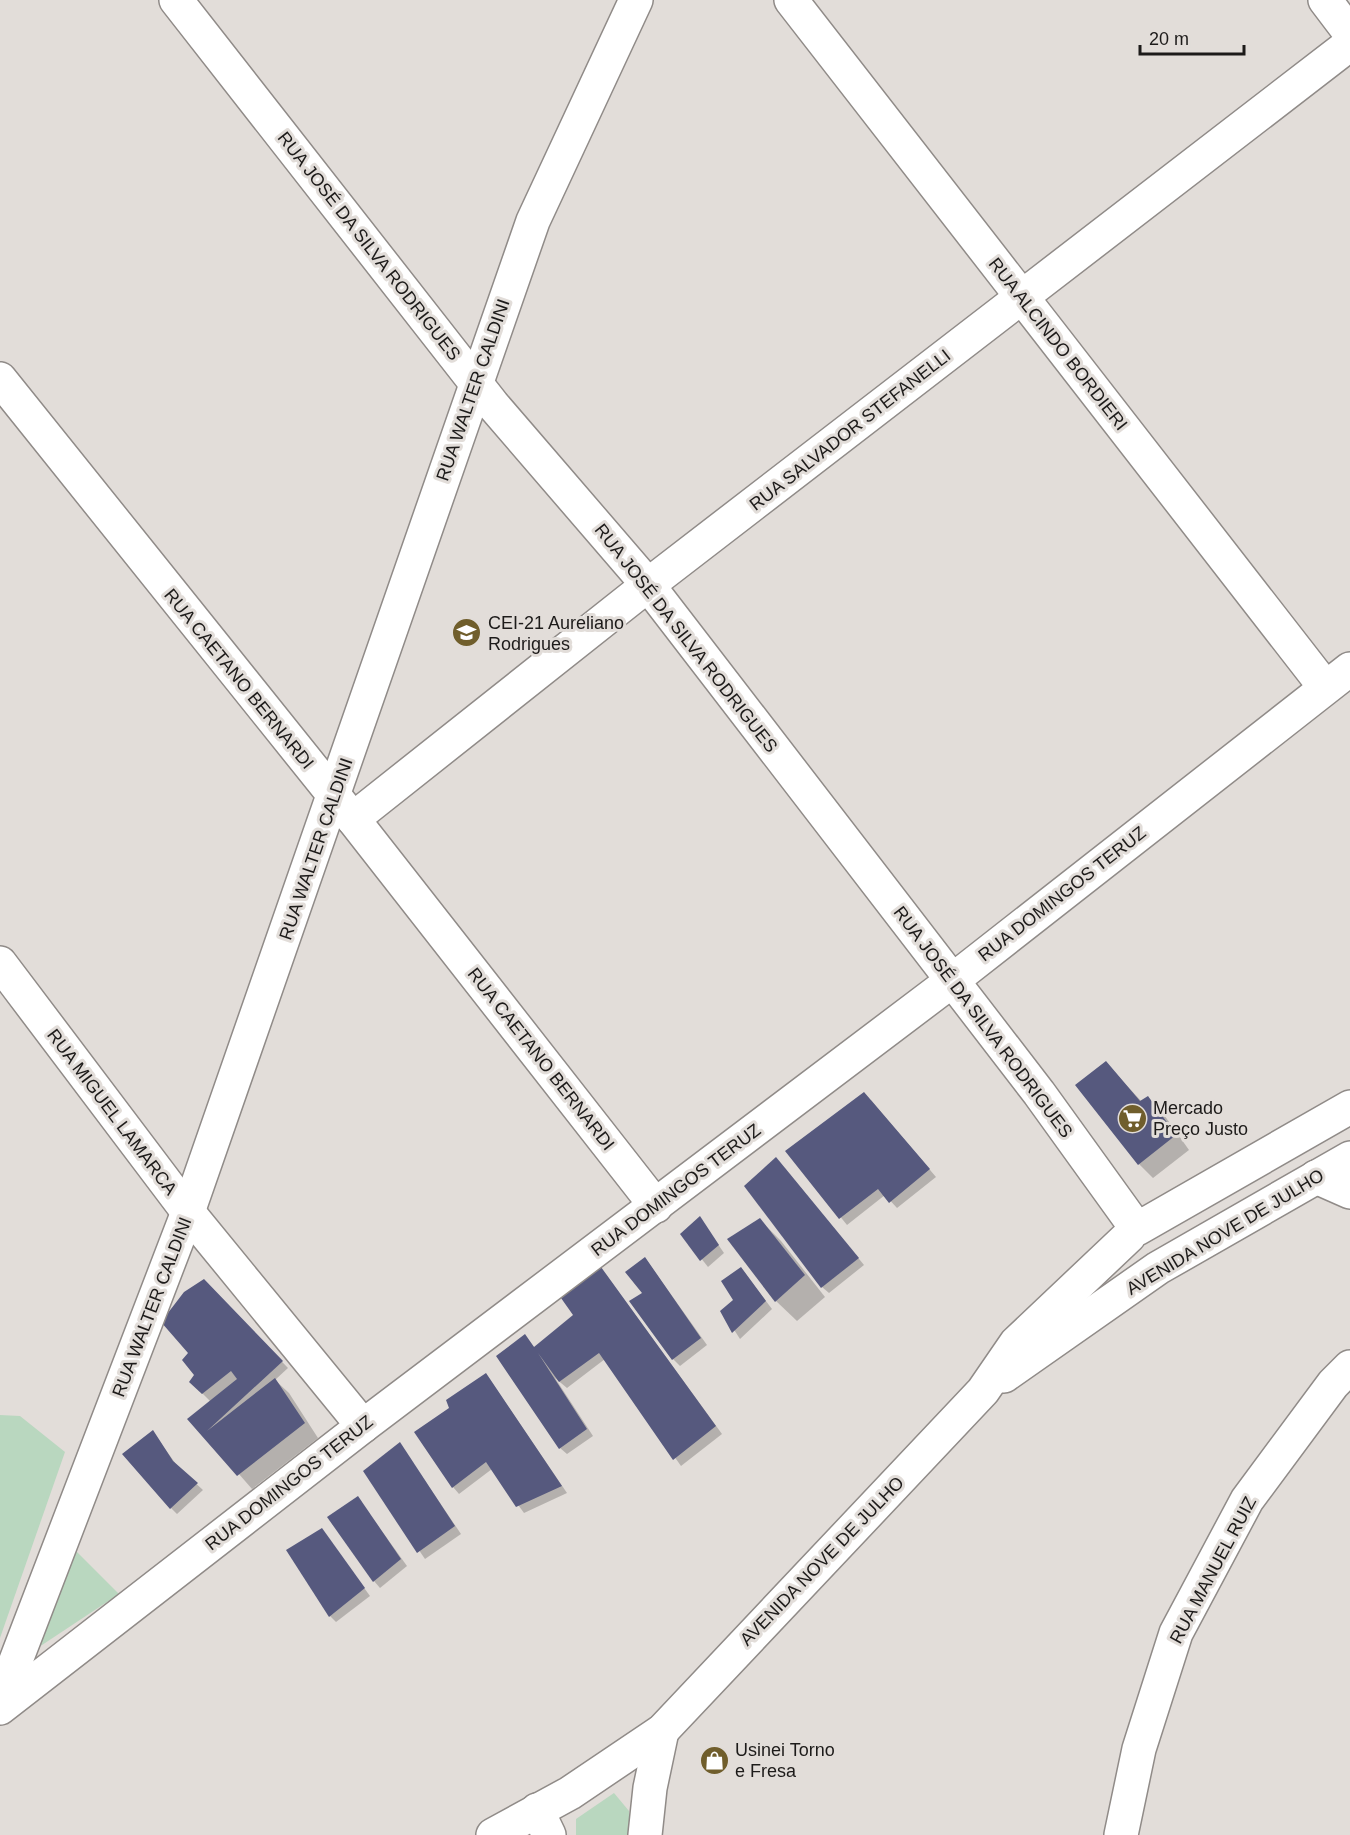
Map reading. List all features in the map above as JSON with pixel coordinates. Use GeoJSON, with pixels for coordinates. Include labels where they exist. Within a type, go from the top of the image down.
{"type":"FeatureCollection","features":[{"type":"Feature","properties":{"kind":"street","name":"RUA JOSÉ DA SILVA RODRIGUES"},"geometry":{"type":"LineString","coordinates":[[176,0],[475,382],[648,585],[953,980],[1133,1233]]}},
{"type":"Feature","properties":{"kind":"street","name":"RUA WALTER CALDINI"},"geometry":{"type":"LineString","coordinates":[[0,1702],[344,808],[475,382],[533,220],[636,0]]}},
{"type":"Feature","properties":{"kind":"street","name":"RUA ALCINDO BORDIERI"},"geometry":{"type":"LineString","coordinates":[[791,0],[1022,297],[1338,678]]}},
{"type":"Feature","properties":{"kind":"street"},"geometry":{"type":"LineString","coordinates":[[1325,0],[1350,33]]}},
{"type":"Feature","properties":{"kind":"street","name":"RUA SALVADOR STEFANELLI"},"geometry":{"type":"LineString","coordinates":[[344,808],[648,585],[1350,44]]}},
{"type":"Feature","properties":{"kind":"street","name":"RUA CAETANO BERNARDI"},"geometry":{"type":"LineString","coordinates":[[0,379],[344,808],[656,1206]]}},
{"type":"Feature","properties":{"kind":"street","name":"RUA DOMINGOS TERUZ"},"geometry":{"type":"LineString","coordinates":[[0,1708],[363,1426],[953,980],[1338,678]]}},
{"type":"Feature","properties":{"kind":"street","name":"RUA MIGUEL LAMARCA"},"geometry":{"type":"LineString","coordinates":[[0,963],[188,1212],[363,1426]]}},
{"type":"Feature","properties":{"kind":"street","name":"AVENIDA NOVE DE JULHO"},"geometry":{"type":"LineString","coordinates":[[493,1835],[543,1822],[570,1794],[662,1731],[983,1391],[1016,1343],[1133,1233],[1350,1107]]}},
{"type":"Feature","properties":{"kind":"street","name":"AVENIDA NOVE DE JULHO"},"geometry":{"type":"LineString","coordinates":[[983,1391],[1158,1268],[1350,1158]]}},
{"type":"Feature","properties":{"kind":"street"},"geometry":{"type":"LineString","coordinates":[[1316,1177],[1350,1192]]}},
{"type":"Feature","properties":{"kind":"street"},"geometry":{"type":"LineString","coordinates":[[1133,1233],[1125,1247],[1127,1259],[1135,1268],[1146,1271],[1158,1268]]}},
{"type":"Feature","properties":{"kind":"street","name":"RUA MANUEL RUIZ"},"geometry":{"type":"LineString","coordinates":[[1121,1835],[1139,1749],[1176,1633],[1247,1500],[1333,1384],[1350,1367]]}},
{"type":"Feature","properties":{"kind":"street"},"geometry":{"type":"LineString","coordinates":[[645,1835],[650,1788],[662,1731]]}},
{"type":"Feature","properties":{"kind":"green space"},"geometry":{"type":"Polygon","coordinates":[[[0,1415],[20,1416],[65,1452],[0,1638],[0,1415]]]}},
{"type":"Feature","properties":{"kind":"green space"},"geometry":{"type":"Polygon","coordinates":[[[74,1549],[119,1594],[36,1649],[74,1549]]]}},
{"type":"Feature","properties":{"kind":"green space"},"geometry":{"type":"Polygon","coordinates":[[[614,1793],[629,1811],[629,1835],[576,1835],[576,1819],[614,1793]]]}},
{"type":"Feature","properties":{"kind":"building","name":"Mercado Preço Justo"},"geometry":{"type":"Polygon","coordinates":[[[1106,1061],[1140,1101],[1148,1096],[1176,1135],[1138,1165],[1075,1085],[1106,1061]]]}},
{"type":"Feature","properties":{"kind":"building"},"geometry":{"type":"Polygon","coordinates":[[[864,1092],[930,1169],[889,1203],[878,1189],[839,1219],[785,1151],[864,1092]]]}},
{"type":"Feature","properties":{"kind":"building"},"geometry":{"type":"Polygon","coordinates":[[[776,1157],[859,1258],[821,1288],[744,1186],[776,1157]]]}},
{"type":"Feature","properties":{"kind":"building"},"geometry":{"type":"Polygon","coordinates":[[[700,1216],[719,1245],[700,1261],[680,1234],[700,1216]]]}},
{"type":"Feature","properties":{"kind":"building"},"geometry":{"type":"Polygon","coordinates":[[[760,1218],[805,1275],[775,1302],[727,1239],[760,1218]]]}},
{"type":"Feature","properties":{"kind":"building"},"geometry":{"type":"Polygon","coordinates":[[[645,1257],[701,1338],[672,1360],[629,1301],[642,1293],[625,1272],[645,1257]]]}},
{"type":"Feature","properties":{"kind":"building"},"geometry":{"type":"Polygon","coordinates":[[[601,1267],[716,1426],[673,1460],[599,1353],[559,1382],[538,1353],[587,1429],[559,1449],[496,1356],[525,1334],[534,1347],[573,1315],[561,1298],[601,1267]]]}},
{"type":"Feature","properties":{"kind":"building"},"geometry":{"type":"Polygon","coordinates":[[[741,1267],[766,1301],[732,1333],[720,1311],[733,1300],[721,1281],[741,1267]]]}},
{"type":"Feature","properties":{"kind":"building"},"geometry":{"type":"Polygon","coordinates":[[[204,1279],[283,1361],[207,1431],[275,1378],[305,1423],[237,1476],[187,1419],[237,1379],[231,1371],[202,1394],[189,1382],[194,1375],[182,1360],[188,1353],[161,1322],[184,1292],[204,1279]]]}},
{"type":"Feature","properties":{"kind":"building"},"geometry":{"type":"Polygon","coordinates":[[[486,1373],[562,1486],[516,1507],[486,1462],[452,1488],[414,1432],[449,1408],[446,1400],[486,1373]]]}},
{"type":"Feature","properties":{"kind":"building"},"geometry":{"type":"Polygon","coordinates":[[[153,1430],[173,1461],[198,1483],[170,1509],[122,1454],[153,1430]]]}},
{"type":"Feature","properties":{"kind":"building"},"geometry":{"type":"Polygon","coordinates":[[[400,1442],[455,1526],[417,1553],[363,1471],[400,1442]]]}},
{"type":"Feature","properties":{"kind":"building"},"geometry":{"type":"Polygon","coordinates":[[[358,1496],[401,1559],[373,1582],[327,1517],[358,1496]]]}},
{"type":"Feature","properties":{"kind":"building"},"geometry":{"type":"Polygon","coordinates":[[[322,1528],[365,1588],[329,1617],[286,1550],[322,1528]]]}},
{"type":"Feature","properties":{"kind":"place","name":"CEI-21 Aureliano Rodrigues"},"geometry":{"type":"Point","coordinates":[467,633]}},
{"type":"Feature","properties":{"kind":"place","name":"Mercado Preço Justo"},"geometry":{"type":"Point","coordinates":[1132,1118]}},
{"type":"Feature","properties":{"kind":"place","name":"Usinei Torno e Fresa"},"geometry":{"type":"Point","coordinates":[714,1760]}}]}
